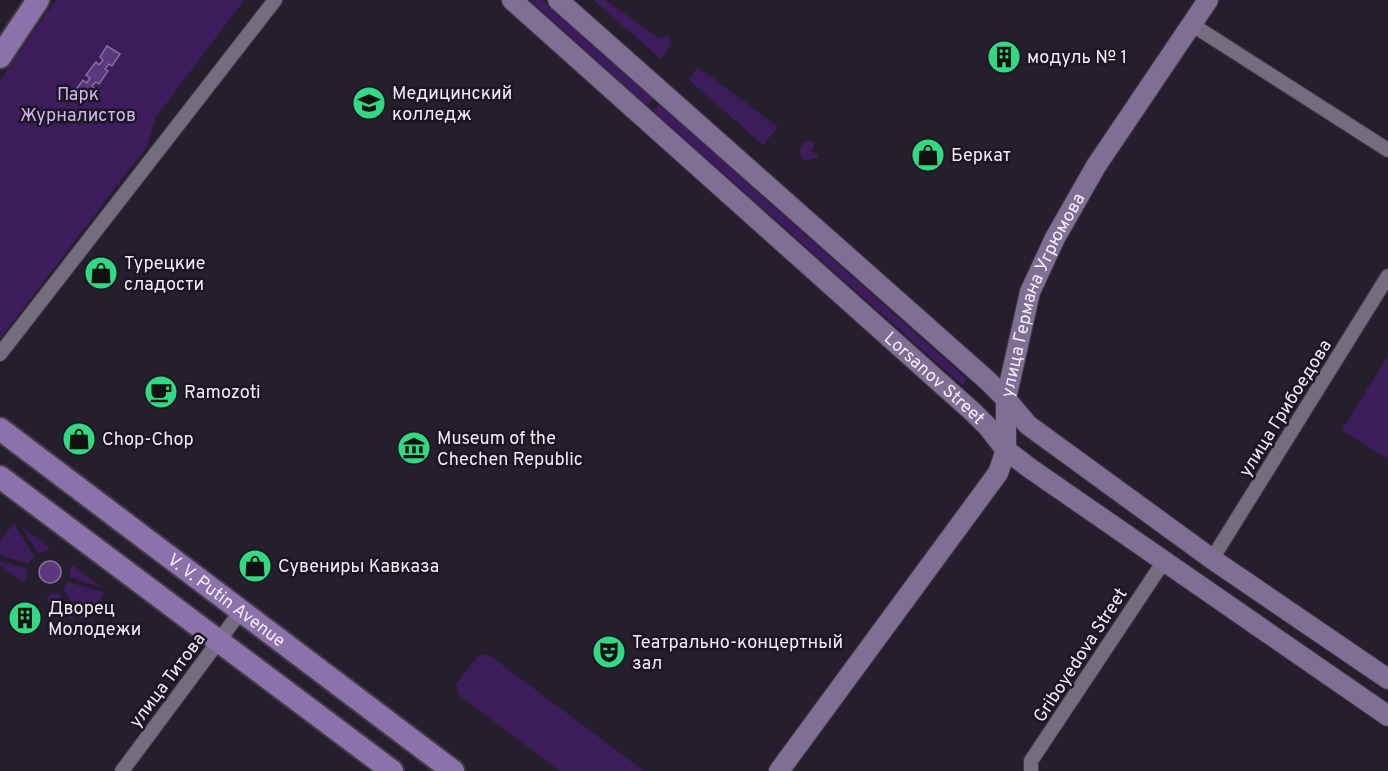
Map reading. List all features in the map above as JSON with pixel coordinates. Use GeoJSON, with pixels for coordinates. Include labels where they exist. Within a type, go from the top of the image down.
{"type":"FeatureCollection","features":[{"type":"Feature","properties":{"kind":"main road"},"geometry":{"type":"LineString","coordinates":[[0,30],[21,0]]}},
{"type":"Feature","properties":{"kind":"main road"},"geometry":{"type":"LineString","coordinates":[[0,57],[38,0]]}},
{"type":"Feature","properties":{"kind":"main road","name":"Lorsanov Street"},"geometry":{"type":"LineString","coordinates":[[512,0],[974,413],[1006,450],[1388,716]]}},
{"type":"Feature","properties":{"kind":"main road","name":"Lorsanov Street"},"geometry":{"type":"LineString","coordinates":[[558,0],[1006,399],[1028,425],[1212,559],[1388,679]]}},
{"type":"Feature","properties":{"kind":"main road","name":"улица Германа Угрюмова"},"geometry":{"type":"LineString","coordinates":[[779,771],[998,473],[1006,450],[1006,399],[1030,292],[1054,238],[1096,166],[1208,0]]}},
{"type":"Feature","properties":{"kind":"main road","name":"V. V. Putin Avenue"},"geometry":{"type":"LineString","coordinates":[[0,429],[453,771]]}},
{"type":"Feature","properties":{"kind":"main road","name":"V. V. Putin Avenue"},"geometry":{"type":"LineString","coordinates":[[0,477],[392,771]]}},
{"type":"Feature","properties":{"kind":"street"},"geometry":{"type":"LineString","coordinates":[[0,354],[275,0]]}},
{"type":"Feature","properties":{"kind":"street"},"geometry":{"type":"LineString","coordinates":[[1191,24],[1388,150]]}},
{"type":"Feature","properties":{"kind":"street","name":"улица Грибоедова"},"geometry":{"type":"LineString","coordinates":[[1212,559],[1388,276]]}},
{"type":"Feature","properties":{"kind":"street","name":"Griboyedova Street"},"geometry":{"type":"LineString","coordinates":[[1031,771],[1031,761],[1164,561]]}},
{"type":"Feature","properties":{"kind":"street","name":"улица Титова"},"geometry":{"type":"LineString","coordinates":[[122,771],[242,611]]}},
{"type":"Feature","properties":{"kind":"green space","name":"Парк Журналистов"},"geometry":{"type":"Polygon","coordinates":[[[56,0],[244,0],[156,117],[148,145],[0,339],[0,80],[56,0]]]}},
{"type":"Feature","properties":{"kind":"green space"},"geometry":{"type":"Polygon","coordinates":[[[530,0],[542,0],[653,99],[647,106],[530,0]]]}},
{"type":"Feature","properties":{"kind":"green space"},"geometry":{"type":"Polygon","coordinates":[[[593,0],[605,0],[659,38],[668,35],[671,41],[661,59],[593,0]]]}},
{"type":"Feature","properties":{"kind":"green space"},"geometry":{"type":"Polygon","coordinates":[[[698,67],[778,127],[763,145],[688,79],[698,67]]]}},
{"type":"Feature","properties":{"kind":"green space"},"geometry":{"type":"Polygon","coordinates":[[[659,104],[967,379],[962,385],[653,111],[659,104]]]}},
{"type":"Feature","properties":{"kind":"green space"},"geometry":{"type":"Polygon","coordinates":[[[810,140],[815,144],[811,150],[818,156],[804,160],[799,154],[800,149],[803,143],[810,140]]]}},
{"type":"Feature","properties":{"kind":"green space"},"geometry":{"type":"Polygon","coordinates":[[[1388,356],[1388,459],[1342,430],[1388,356]]]}},
{"type":"Feature","properties":{"kind":"green space"},"geometry":{"type":"Polygon","coordinates":[[[14,523],[34,556],[28,564],[0,555],[0,541],[14,523]]]}},
{"type":"Feature","properties":{"kind":"green space"},"geometry":{"type":"Polygon","coordinates":[[[21,526],[50,548],[38,553],[21,526]]]}},
{"type":"Feature","properties":{"kind":"green space"},"geometry":{"type":"Polygon","coordinates":[[[0,561],[27,569],[27,577],[23,583],[0,565],[0,561]]]}},
{"type":"Feature","properties":{"kind":"green space"},"geometry":{"type":"Polygon","coordinates":[[[72,565],[103,588],[70,577],[72,565]]]}},
{"type":"Feature","properties":{"kind":"green space"},"geometry":{"type":"Polygon","coordinates":[[[68,582],[105,593],[83,622],[63,589],[68,582]]]}},
{"type":"Feature","properties":{"kind":"green space"},"geometry":{"type":"Polygon","coordinates":[[[58,593],[77,623],[46,600],[50,594],[58,593]]]}},
{"type":"Feature","properties":{"kind":"green space"},"geometry":{"type":"Polygon","coordinates":[[[489,655],[644,771],[560,771],[459,695],[456,684],[477,657],[489,655]]]}},
{"type":"Feature","properties":{"kind":"shaded area"},"geometry":{"type":"Polygon","coordinates":[[[107,46],[120,54],[112,66],[109,64],[105,69],[108,71],[99,84],[96,82],[92,86],[95,89],[87,101],[74,92],[83,80],[87,83],[90,78],[86,75],[96,62],[99,65],[103,60],[100,57],[107,46]]]}},
{"type":"Feature","properties":{"kind":"shaded area"},"geometry":{"type":"Polygon","coordinates":[[[50,561],[60,568],[61,572],[54,582],[50,583],[40,576],[39,572],[46,562],[50,561]]]}},
{"type":"Feature","properties":{"kind":"place","name":"модуль № 1"},"geometry":{"type":"Point","coordinates":[1004,57]}},
{"type":"Feature","properties":{"kind":"place","name":"Медицинский колледж"},"geometry":{"type":"Point","coordinates":[369,103]}},
{"type":"Feature","properties":{"kind":"place","name":"Беркат"},"geometry":{"type":"Point","coordinates":[928,155]}},
{"type":"Feature","properties":{"kind":"place","name":"Турецкие сладости"},"geometry":{"type":"Point","coordinates":[101,273]}},
{"type":"Feature","properties":{"kind":"place","name":"Ramozoti"},"geometry":{"type":"Point","coordinates":[161,392]}},
{"type":"Feature","properties":{"kind":"place","name":"Chop-Chop"},"geometry":{"type":"Point","coordinates":[79,439]}},
{"type":"Feature","properties":{"kind":"place","name":"Museum of the Chechen Republic"},"geometry":{"type":"Point","coordinates":[414,448]}},
{"type":"Feature","properties":{"kind":"place","name":"Сувениры Кавказа"},"geometry":{"type":"Point","coordinates":[255,566]}},
{"type":"Feature","properties":{"kind":"place","name":"Дворец Молодежи"},"geometry":{"type":"Point","coordinates":[25,618]}},
{"type":"Feature","properties":{"kind":"place","name":"Театрально-концертный зал"},"geometry":{"type":"Point","coordinates":[609,652]}}]}
